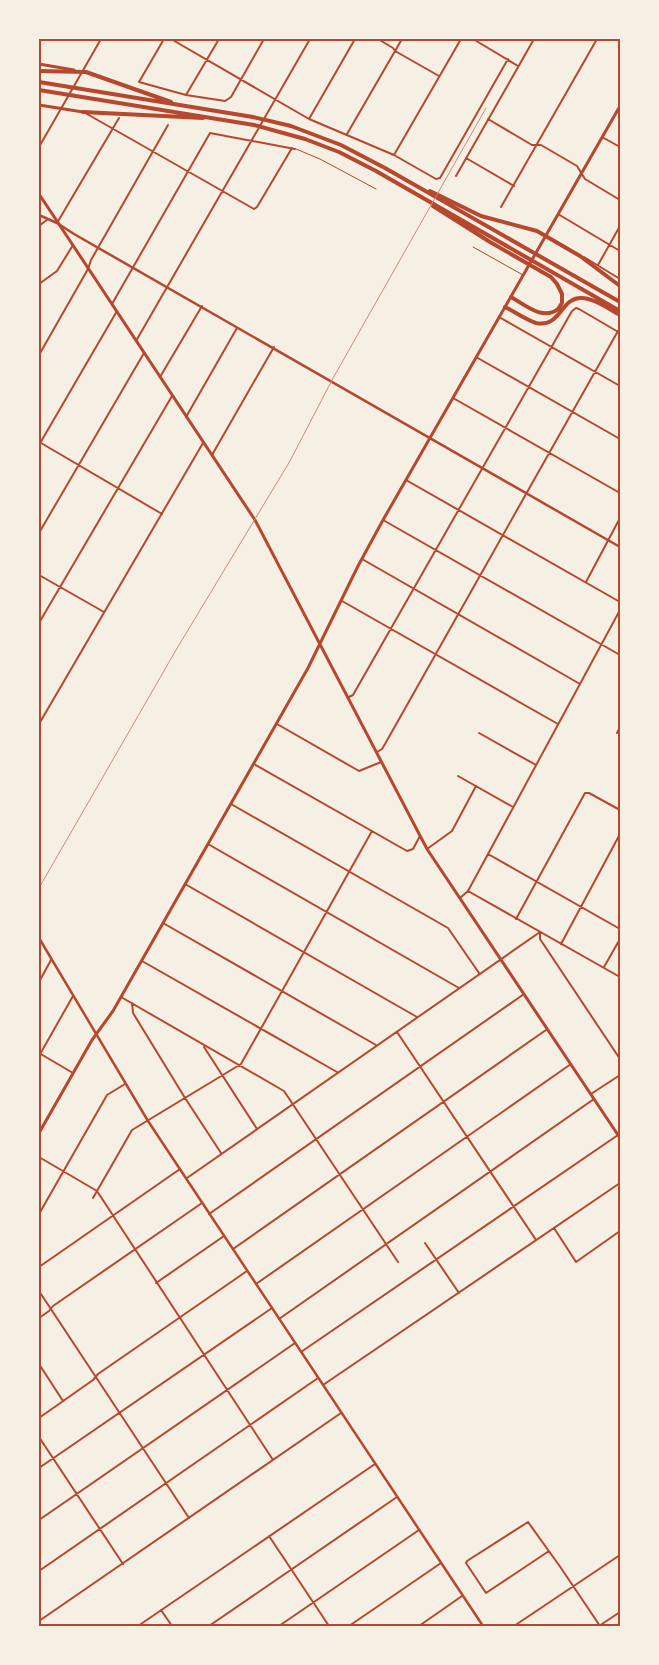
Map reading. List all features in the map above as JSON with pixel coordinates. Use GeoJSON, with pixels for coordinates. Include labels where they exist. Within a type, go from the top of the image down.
{"type":"FeatureCollection","features":[{"type":"Feature","properties":{"kind":"highway"},"geometry":{"type":"LineString","coordinates":[[39,71],[82,72],[179,105]]}},
{"type":"Feature","properties":{"kind":"highway"},"geometry":{"type":"LineString","coordinates":[[39,82],[254,117],[291,126],[354,152],[620,302]]}},
{"type":"Feature","properties":{"kind":"highway"},"geometry":{"type":"LineString","coordinates":[[39,90],[254,125],[311,141],[364,164],[620,311]]}},
{"type":"Feature","properties":{"kind":"highway"},"geometry":{"type":"LineString","coordinates":[[83,112],[198,119],[210,118]]}},
{"type":"Feature","properties":{"kind":"highway"},"geometry":{"type":"LineString","coordinates":[[419,187],[429,190],[481,216],[529,228],[580,256],[620,286]]}},
{"type":"Feature","properties":{"kind":"highway"},"geometry":{"type":"LineString","coordinates":[[425,199],[446,215],[551,277],[560,288],[563,298],[558,309],[552,313],[544,314],[511,297]]}},
{"type":"Feature","properties":{"kind":"highway"},"geometry":{"type":"LineString","coordinates":[[505,306],[534,322],[545,323],[556,318],[569,302],[582,298],[592,300],[620,315]]}},
{"type":"Feature","properties":{"kind":"main road"},"geometry":{"type":"LineString","coordinates":[[39,64],[82,72]]}},
{"type":"Feature","properties":{"kind":"main road"},"geometry":{"type":"LineString","coordinates":[[39,105],[83,112]]}},
{"type":"Feature","properties":{"kind":"main road"},"geometry":{"type":"LineString","coordinates":[[39,1133],[142,961],[277,724],[320,645],[383,520],[620,106]]}},
{"type":"Feature","properties":{"kind":"main road"},"geometry":{"type":"LineString","coordinates":[[39,194],[255,520],[427,849],[619,1136]]}},
{"type":"Feature","properties":{"kind":"street"},"geometry":{"type":"LineString","coordinates":[[39,147],[101,39]]}},
{"type":"Feature","properties":{"kind":"street"},"geometry":{"type":"LineString","coordinates":[[164,39],[139,82],[186,95],[228,100],[264,39]]}},
{"type":"Feature","properties":{"kind":"street"},"geometry":{"type":"LineString","coordinates":[[171,39],[309,119],[394,155],[438,179],[508,59]]}},
{"type":"Feature","properties":{"kind":"street"},"geometry":{"type":"LineString","coordinates":[[186,95],[219,39]]}},
{"type":"Feature","properties":{"kind":"street"},"geometry":{"type":"LineString","coordinates":[[136,341],[310,39]]}},
{"type":"Feature","properties":{"kind":"street"},"geometry":{"type":"LineString","coordinates":[[309,119],[355,39]]}},
{"type":"Feature","properties":{"kind":"street"},"geometry":{"type":"LineString","coordinates":[[378,39],[395,51],[440,76]]}},
{"type":"Feature","properties":{"kind":"street"},"geometry":{"type":"LineString","coordinates":[[347,135],[402,39]]}},
{"type":"Feature","properties":{"kind":"street"},"geometry":{"type":"LineString","coordinates":[[394,155],[461,39]]}},
{"type":"Feature","properties":{"kind":"street"},"geometry":{"type":"LineString","coordinates":[[473,39],[519,66]]}},
{"type":"Feature","properties":{"kind":"street"},"geometry":{"type":"LineString","coordinates":[[456,176],[534,39]]}},
{"type":"Feature","properties":{"kind":"street"},"geometry":{"type":"LineString","coordinates":[[501,207],[597,39]]}},
{"type":"Feature","properties":{"kind":"street"},"geometry":{"type":"LineString","coordinates":[[83,112],[113,128],[188,172],[255,209],[294,149],[210,133],[188,172],[112,304]]}},
{"type":"Feature","properties":{"kind":"street"},"geometry":{"type":"LineString","coordinates":[[58,222],[118,118]]}},
{"type":"Feature","properties":{"kind":"street"},"geometry":{"type":"LineString","coordinates":[[488,119],[532,145],[541,145],[577,166],[585,179],[620,200]]}},
{"type":"Feature","properties":{"kind":"street"},"geometry":{"type":"LineString","coordinates":[[39,355],[168,125]]}},
{"type":"Feature","properties":{"kind":"street"},"geometry":{"type":"LineString","coordinates":[[602,137],[620,148]]}},
{"type":"Feature","properties":{"kind":"street"},"geometry":{"type":"LineString","coordinates":[[466,158],[514,186]]}},
{"type":"Feature","properties":{"kind":"street"},"geometry":{"type":"LineString","coordinates":[[558,214],[620,250]]}},
{"type":"Feature","properties":{"kind":"street"},"geometry":{"type":"LineString","coordinates":[[39,215],[58,222],[74,234],[620,546]]}},
{"type":"Feature","properties":{"kind":"street"},"geometry":{"type":"LineString","coordinates":[[39,226],[48,219]]}},
{"type":"Feature","properties":{"kind":"street"},"geometry":{"type":"LineString","coordinates":[[598,265],[620,226]]}},
{"type":"Feature","properties":{"kind":"street"},"geometry":{"type":"LineString","coordinates":[[39,284],[57,271],[73,245]]}},
{"type":"Feature","properties":{"kind":"street"},"geometry":{"type":"LineString","coordinates":[[580,256],[620,279]]}},
{"type":"Feature","properties":{"kind":"street"},"geometry":{"type":"LineString","coordinates":[[160,378],[202,306]]}},
{"type":"Feature","properties":{"kind":"street"},"geometry":{"type":"LineString","coordinates":[[348,698],[353,695],[575,309],[579,309],[619,332],[382,749],[376,752]]}},
{"type":"Feature","properties":{"kind":"street"},"geometry":{"type":"LineString","coordinates":[[117,311],[39,443],[162,514]]}},
{"type":"Feature","properties":{"kind":"street"},"geometry":{"type":"LineString","coordinates":[[499,317],[620,386]]}},
{"type":"Feature","properties":{"kind":"street"},"geometry":{"type":"LineString","coordinates":[[186,417],[238,327]]}},
{"type":"Feature","properties":{"kind":"street"},"geometry":{"type":"LineString","coordinates":[[212,456],[274,347]]}},
{"type":"Feature","properties":{"kind":"street"},"geometry":{"type":"LineString","coordinates":[[39,533],[144,353]]}},
{"type":"Feature","properties":{"kind":"street"},"geometry":{"type":"LineString","coordinates":[[476,357],[620,439]]}},
{"type":"Feature","properties":{"kind":"street"},"geometry":{"type":"LineString","coordinates":[[39,623],[172,396]]}},
{"type":"Feature","properties":{"kind":"street"},"geometry":{"type":"LineString","coordinates":[[453,398],[620,493]]}},
{"type":"Feature","properties":{"kind":"street"},"geometry":{"type":"LineString","coordinates":[[39,724],[203,443]]}},
{"type":"Feature","properties":{"kind":"street"},"geometry":{"type":"LineString","coordinates":[[406,480],[620,602]]}},
{"type":"Feature","properties":{"kind":"street"},"geometry":{"type":"LineString","coordinates":[[586,582],[620,518]]}},
{"type":"Feature","properties":{"kind":"street"},"geometry":{"type":"LineString","coordinates":[[383,520],[620,655]]}},
{"type":"Feature","properties":{"kind":"street"},"geometry":{"type":"LineString","coordinates":[[362,559],[580,684]]}},
{"type":"Feature","properties":{"kind":"street"},"geometry":{"type":"LineString","coordinates":[[39,575],[104,613]]}},
{"type":"Feature","properties":{"kind":"street"},"geometry":{"type":"LineString","coordinates":[[342,600],[558,724]]}},
{"type":"Feature","properties":{"kind":"street"},"geometry":{"type":"LineString","coordinates":[[460,898],[468,891],[620,610]]}},
{"type":"Feature","properties":{"kind":"street"},"geometry":{"type":"LineString","coordinates":[[277,724],[359,771],[381,762]]}},
{"type":"Feature","properties":{"kind":"street"},"geometry":{"type":"LineString","coordinates":[[617,733],[620,727]]}},
{"type":"Feature","properties":{"kind":"street"},"geometry":{"type":"LineString","coordinates":[[480,733],[536,765]]}},
{"type":"Feature","properties":{"kind":"street"},"geometry":{"type":"LineString","coordinates":[[254,764],[407,851],[413,849],[420,836]]}},
{"type":"Feature","properties":{"kind":"street"},"geometry":{"type":"LineString","coordinates":[[458,776],[513,807]]}},
{"type":"Feature","properties":{"kind":"street"},"geometry":{"type":"LineString","coordinates":[[427,849],[450,833],[476,786]]}},
{"type":"Feature","properties":{"kind":"street"},"geometry":{"type":"LineString","coordinates":[[516,918],[586,792],[620,810]]}},
{"type":"Feature","properties":{"kind":"street"},"geometry":{"type":"LineString","coordinates":[[231,804],[448,928],[479,974]]}},
{"type":"Feature","properties":{"kind":"street"},"geometry":{"type":"LineString","coordinates":[[93,1198],[130,1132],[240,1066],[372,831]]}},
{"type":"Feature","properties":{"kind":"street"},"geometry":{"type":"LineString","coordinates":[[561,944],[620,834]]}},
{"type":"Feature","properties":{"kind":"street"},"geometry":{"type":"LineString","coordinates":[[208,844],[459,988]]}},
{"type":"Feature","properties":{"kind":"street"},"geometry":{"type":"LineString","coordinates":[[488,854],[620,929]]}},
{"type":"Feature","properties":{"kind":"street"},"geometry":{"type":"LineString","coordinates":[[185,884],[417,1017]]}},
{"type":"Feature","properties":{"kind":"street"},"geometry":{"type":"LineString","coordinates":[[468,891],[604,968],[620,978],[620,984]]}},
{"type":"Feature","properties":{"kind":"street"},"geometry":{"type":"LineString","coordinates":[[163,923],[377,1046]]}},
{"type":"Feature","properties":{"kind":"street"},"geometry":{"type":"LineString","coordinates":[[186,1179],[540,932]]}},
{"type":"Feature","properties":{"kind":"street"},"geometry":{"type":"LineString","coordinates":[[540,932],[540,939],[620,1059]]}},
{"type":"Feature","properties":{"kind":"street"},"geometry":{"type":"LineString","coordinates":[[39,938],[148,1121],[483,1626]]}},
{"type":"Feature","properties":{"kind":"street"},"geometry":{"type":"LineString","coordinates":[[604,968],[620,939]]}},
{"type":"Feature","properties":{"kind":"street"},"geometry":{"type":"LineString","coordinates":[[39,982],[52,960]]}},
{"type":"Feature","properties":{"kind":"street"},"geometry":{"type":"LineString","coordinates":[[142,961],[338,1072]]}},
{"type":"Feature","properties":{"kind":"street"},"geometry":{"type":"LineString","coordinates":[[209,1214],[524,994]]}},
{"type":"Feature","properties":{"kind":"street"},"geometry":{"type":"LineString","coordinates":[[73,996],[39,1054],[73,1074]]}},
{"type":"Feature","properties":{"kind":"street"},"geometry":{"type":"LineString","coordinates":[[121,997],[284,1091],[398,1262]]}},
{"type":"Feature","properties":{"kind":"street"},"geometry":{"type":"LineString","coordinates":[[132,1004],[134,1013],[185,1098],[222,1154]]}},
{"type":"Feature","properties":{"kind":"street"},"geometry":{"type":"LineString","coordinates":[[233,1249],[548,1029]]}},
{"type":"Feature","properties":{"kind":"street"},"geometry":{"type":"LineString","coordinates":[[397,1032],[536,1240]]}},
{"type":"Feature","properties":{"kind":"street"},"geometry":{"type":"LineString","coordinates":[[202,1044],[257,1129]]}},
{"type":"Feature","properties":{"kind":"street"},"geometry":{"type":"LineString","coordinates":[[256,1284],[571,1064]]}},
{"type":"Feature","properties":{"kind":"street"},"geometry":{"type":"LineString","coordinates":[[591,1094],[620,1075]]}},
{"type":"Feature","properties":{"kind":"street"},"geometry":{"type":"LineString","coordinates":[[39,1214],[107,1094],[125,1084]]}},
{"type":"Feature","properties":{"kind":"street"},"geometry":{"type":"LineString","coordinates":[[279,1319],[594,1099]]}},
{"type":"Feature","properties":{"kind":"street"},"geometry":{"type":"LineString","coordinates":[[301,1352],[619,1136]]}},
{"type":"Feature","properties":{"kind":"street"},"geometry":{"type":"LineString","coordinates":[[39,1157],[97,1192],[273,1460]]}},
{"type":"Feature","properties":{"kind":"street"},"geometry":{"type":"LineString","coordinates":[[39,1267],[180,1170]]}},
{"type":"Feature","properties":{"kind":"street"},"geometry":{"type":"LineString","coordinates":[[323,1385],[620,1183]]}},
{"type":"Feature","properties":{"kind":"street"},"geometry":{"type":"LineString","coordinates":[[39,1318],[202,1203]]}},
{"type":"Feature","properties":{"kind":"street"},"geometry":{"type":"LineString","coordinates":[[554,1228],[576,1262],[620,1231]]}},
{"type":"Feature","properties":{"kind":"street"},"geometry":{"type":"LineString","coordinates":[[156,1283],[224,1236]]}},
{"type":"Feature","properties":{"kind":"street"},"geometry":{"type":"LineString","coordinates":[[425,1243],[459,1293]]}},
{"type":"Feature","properties":{"kind":"street"},"geometry":{"type":"LineString","coordinates":[[39,1418],[247,1271]]}},
{"type":"Feature","properties":{"kind":"street"},"geometry":{"type":"LineString","coordinates":[[39,1291],[189,1518]]}},
{"type":"Feature","properties":{"kind":"street"},"geometry":{"type":"LineString","coordinates":[[39,1468],[272,1308]]}},
{"type":"Feature","properties":{"kind":"street"},"geometry":{"type":"LineString","coordinates":[[39,1520],[295,1343]]}},
{"type":"Feature","properties":{"kind":"street"},"geometry":{"type":"LineString","coordinates":[[39,1364],[63,1401]]}},
{"type":"Feature","properties":{"kind":"street"},"geometry":{"type":"LineString","coordinates":[[39,1571],[318,1378]]}},
{"type":"Feature","properties":{"kind":"street"},"geometry":{"type":"LineString","coordinates":[[39,1621],[341,1413]]}},
{"type":"Feature","properties":{"kind":"street"},"geometry":{"type":"LineString","coordinates":[[39,1437],[122,1564]]}},
{"type":"Feature","properties":{"kind":"street"},"geometry":{"type":"LineString","coordinates":[[138,1626],[375,1464]]}},
{"type":"Feature","properties":{"kind":"street"},"geometry":{"type":"LineString","coordinates":[[209,1626],[397,1497]]}},
{"type":"Feature","properties":{"kind":"street"},"geometry":{"type":"LineString","coordinates":[[549,1551],[486,1593],[466,1562],[528,1522],[549,1551],[574,1587],[599,1626],[620,1612]]}},
{"type":"Feature","properties":{"kind":"street"},"geometry":{"type":"LineString","coordinates":[[279,1626],[419,1530]]}},
{"type":"Feature","properties":{"kind":"street"},"geometry":{"type":"LineString","coordinates":[[269,1536],[328,1626]]}},
{"type":"Feature","properties":{"kind":"street"},"geometry":{"type":"LineString","coordinates":[[514,1626],[620,1555]]}},
{"type":"Feature","properties":{"kind":"street"},"geometry":{"type":"LineString","coordinates":[[349,1626],[441,1563]]}},
{"type":"Feature","properties":{"kind":"street"},"geometry":{"type":"LineString","coordinates":[[419,1626],[463,1596]]}},
{"type":"Feature","properties":{"kind":"street"},"geometry":{"type":"LineString","coordinates":[[162,1610],[172,1626]]}},
{"type":"Feature","properties":{"kind":"lane"},"geometry":{"type":"LineString","coordinates":[[294,149],[320,159],[376,189]]}},
{"type":"Feature","properties":{"kind":"lane"},"geometry":{"type":"LineString","coordinates":[[473,247],[523,275]]}},
{"type":"Feature","properties":{"kind":"railway"},"geometry":{"type":"LineString","coordinates":[[39,888],[176,650],[290,461],[332,380],[486,108]]}}]}
